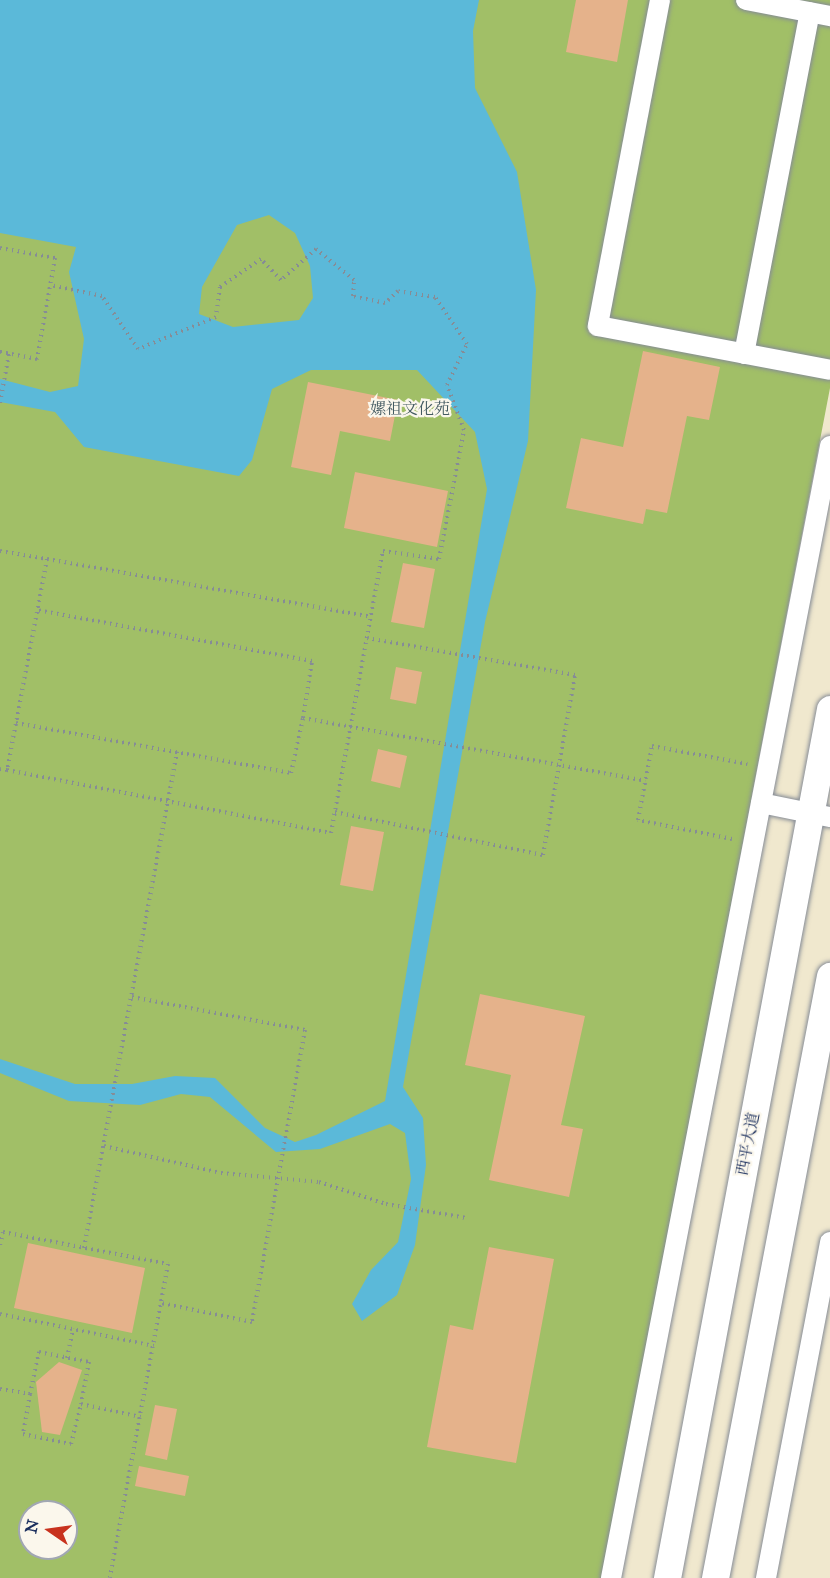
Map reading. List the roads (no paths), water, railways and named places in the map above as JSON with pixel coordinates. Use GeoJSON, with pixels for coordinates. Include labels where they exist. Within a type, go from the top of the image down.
{"type":"FeatureCollection","features":[{"type":"Feature","properties":{"kind":"main road","name":"西平大道"},"geometry":{"type":"LineString","coordinates":[[667,1578],[820,815],[830,709]]}},
{"type":"Feature","properties":{"kind":"main road"},"geometry":{"type":"LineString","coordinates":[[715,1578],[830,976]]}},
{"type":"Feature","properties":{"kind":"street"},"geometry":{"type":"LineString","coordinates":[[660,0],[598,326],[830,370]]}},
{"type":"Feature","properties":{"kind":"street"},"geometry":{"type":"LineString","coordinates":[[746,0],[830,16]]}},
{"type":"Feature","properties":{"kind":"street"},"geometry":{"type":"LineString","coordinates":[[744,354],[810,12]]}},
{"type":"Feature","properties":{"kind":"street"},"geometry":{"type":"LineString","coordinates":[[611,1578],[830,446]]}},
{"type":"Feature","properties":{"kind":"street"},"geometry":{"type":"LineString","coordinates":[[761,803],[820,815]]}},
{"type":"Feature","properties":{"kind":"street"},"geometry":{"type":"LineString","coordinates":[[766,1578],[830,1242]]}},
{"type":"Feature","properties":{"kind":"water"},"geometry":{"type":"Polygon","coordinates":[[[0,0],[479,0],[473,31],[475,88],[517,172],[536,290],[528,441],[485,622],[403,1087],[423,1118],[426,1165],[415,1245],[397,1295],[362,1321],[352,1304],[371,1270],[398,1242],[411,1179],[405,1133],[390,1124],[320,1149],[276,1152],[210,1097],[181,1094],[140,1105],[69,1101],[0,1073],[0,1059],[75,1084],[132,1084],[175,1076],[215,1078],[265,1128],[295,1142],[316,1135],[385,1101],[487,489],[475,432],[417,370],[311,370],[272,389],[252,460],[239,476],[84,447],[55,412],[0,402],[0,379],[50,392],[78,386],[84,339],[69,272],[76,247],[0,233],[0,0]],[[269,215],[237,225],[202,287],[199,314],[233,327],[299,320],[313,298],[310,266],[295,233],[269,215]]]}},
{"type":"Feature","properties":{"kind":"park label","name":"嫘祖文化苑"},"geometry":{"type":"Point","coordinates":[410,409]}}]}
